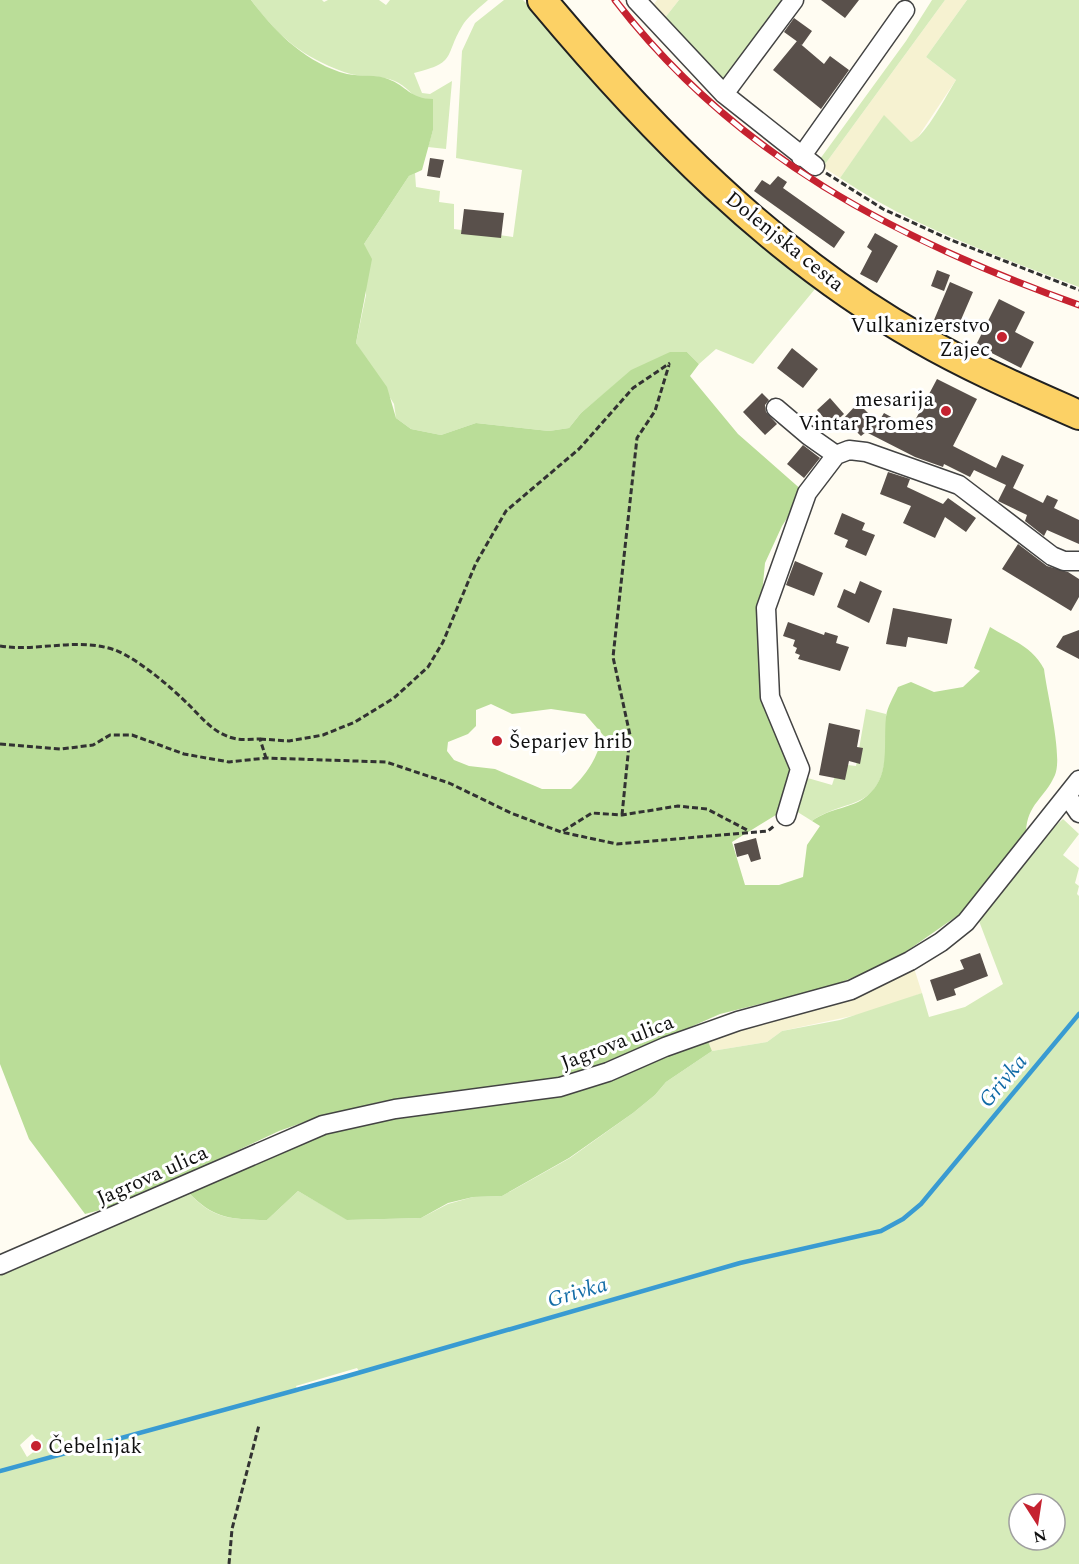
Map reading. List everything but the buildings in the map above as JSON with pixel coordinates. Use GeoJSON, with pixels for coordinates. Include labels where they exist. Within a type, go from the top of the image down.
{"type":"FeatureCollection","features":[{"type":"Feature","properties":{"kind":"main road","name":"Dolenjska cesta"},"geometry":{"type":"LineString","coordinates":[[542,0],[620,90],[684,155],[797,256],[918,338],[984,373],[1079,415]]}},
{"type":"Feature","properties":{"kind":"street"},"geometry":{"type":"LineString","coordinates":[[636,0],[724,94],[808,161],[905,10]]}},
{"type":"Feature","properties":{"kind":"street"},"geometry":{"type":"LineString","coordinates":[[724,94],[794,0]]}},
{"type":"Feature","properties":{"kind":"street"},"geometry":{"type":"LineString","coordinates":[[776,408],[836,455]]}},
{"type":"Feature","properties":{"kind":"street"},"geometry":{"type":"LineString","coordinates":[[786,816],[800,769],[770,697],[766,608],[807,493],[836,455],[849,450],[866,452],[959,485],[1052,556],[1064,561],[1079,561]]}},
{"type":"Feature","properties":{"kind":"street","name":"Jagrova ulica"},"geometry":{"type":"LineString","coordinates":[[0,1265],[322,1125],[395,1109],[560,1087],[608,1072],[665,1047],[738,1021],[850,990],[910,961],[941,942],[966,922],[1068,797],[1079,780]]}},
{"type":"Feature","properties":{"kind":"street"},"geometry":{"type":"LineString","coordinates":[[1068,797],[1079,813]]}},
{"type":"Feature","properties":{"kind":"path"},"geometry":{"type":"LineString","coordinates":[[808,161],[883,209],[951,240],[1079,290]]}},
{"type":"Feature","properties":{"kind":"path"},"geometry":{"type":"LineString","coordinates":[[0,646],[12,648],[81,643],[115,651],[154,674],[189,705],[207,725],[235,738],[289,741],[323,735],[355,722],[394,698],[428,667],[443,642],[476,563],[506,511],[579,449],[633,388],[670,363],[655,411],[637,438],[613,657],[630,735],[622,815]]}},
{"type":"Feature","properties":{"kind":"path"},"geometry":{"type":"LineString","coordinates":[[0,744],[61,749],[93,745],[110,735],[132,735],[184,754],[229,762],[266,758],[386,762],[449,783],[511,813],[561,832],[617,844],[768,831],[786,816]]}},
{"type":"Feature","properties":{"kind":"path"},"geometry":{"type":"LineString","coordinates":[[260,739],[266,758]]}},
{"type":"Feature","properties":{"kind":"path"},"geometry":{"type":"LineString","coordinates":[[561,832],[592,813],[622,815],[678,806],[707,809],[750,832]]}},
{"type":"Feature","properties":{"kind":"path"},"geometry":{"type":"LineString","coordinates":[[229,1564],[232,1529],[258,1425]]}},
{"type":"Feature","properties":{"kind":"shaded area"},"geometry":{"type":"Polygon","coordinates":[[[657,0],[679,0],[660,24],[649,11],[657,0]]]}},
{"type":"Feature","properties":{"kind":"shaded area"},"geometry":{"type":"Polygon","coordinates":[[[945,0],[967,0],[926,57],[956,80],[916,140],[911,142],[884,116],[840,178],[823,167],[945,0]]]}},
{"type":"Feature","properties":{"kind":"shaded area"},"geometry":{"type":"Polygon","coordinates":[[[914,968],[922,993],[875,1011],[782,1031],[767,1042],[712,1051],[707,1039],[914,968]]]}},
{"type":"Feature","properties":{"kind":"green space"},"geometry":{"type":"Polygon","coordinates":[[[0,0],[251,0],[282,35],[318,62],[347,74],[384,77],[414,95],[433,99],[433,130],[422,170],[409,176],[364,244],[372,259],[356,343],[387,387],[396,418],[411,429],[441,435],[476,423],[549,431],[569,428],[581,413],[631,370],[670,352],[687,352],[699,364],[690,376],[738,434],[804,492],[782,526],[765,563],[762,594],[761,638],[790,751],[792,776],[784,810],[732,842],[745,885],[779,885],[803,877],[807,845],[820,826],[812,821],[826,813],[862,800],[875,788],[883,770],[887,713],[898,687],[911,682],[934,692],[963,687],[980,671],[974,668],[990,627],[1027,649],[1044,669],[1056,740],[1057,766],[1051,783],[1033,808],[1027,822],[1026,832],[967,909],[894,960],[835,985],[720,1014],[609,1063],[560,1078],[379,1102],[313,1119],[279,1131],[123,1204],[85,1214],[29,1139],[0,1064],[0,0]],[[491,704],[476,710],[476,726],[468,734],[448,742],[447,751],[454,760],[469,766],[495,769],[542,789],[571,789],[591,765],[603,735],[585,714],[551,709],[512,714],[491,704]]]}},
{"type":"Feature","properties":{"kind":"green space"},"geometry":{"type":"Polygon","coordinates":[[[251,0],[322,0],[324,2],[328,0],[379,0],[386,5],[390,0],[488,0],[464,23],[444,61],[414,73],[422,93],[430,94],[452,81],[446,149],[428,147],[433,130],[421,106],[402,85],[385,78],[349,74],[315,59],[282,35],[251,0]]]}},
{"type":"Feature","properties":{"kind":"green space"},"geometry":{"type":"Polygon","coordinates":[[[504,0],[523,0],[813,284],[815,289],[753,364],[716,349],[699,364],[687,352],[631,371],[581,413],[569,428],[549,431],[476,423],[441,435],[411,429],[396,418],[394,404],[356,343],[366,295],[364,244],[409,176],[415,173],[416,187],[440,191],[439,202],[454,204],[454,229],[513,237],[522,170],[456,158],[462,51],[475,23],[504,0]]]}},
{"type":"Feature","properties":{"kind":"green space"},"geometry":{"type":"Polygon","coordinates":[[[679,0],[789,0],[726,85],[660,24],[679,0]]]}},
{"type":"Feature","properties":{"kind":"green space"},"geometry":{"type":"Polygon","coordinates":[[[932,0],[945,0],[823,167],[820,159],[906,41],[932,0]]]}},
{"type":"Feature","properties":{"kind":"green space"},"geometry":{"type":"Polygon","coordinates":[[[967,0],[1079,0],[1079,287],[926,226],[840,178],[884,115],[911,142],[923,132],[956,80],[926,57],[967,0]]]}},
{"type":"Feature","properties":{"kind":"green space"},"geometry":{"type":"Polygon","coordinates":[[[866,709],[886,714],[886,752],[881,777],[867,796],[812,821],[796,811],[804,777],[832,785],[839,764],[856,766],[866,709]]]}},
{"type":"Feature","properties":{"kind":"green space"},"geometry":{"type":"Polygon","coordinates":[[[1063,819],[1079,834],[1063,855],[1079,868],[1075,883],[1079,886],[1077,894],[1079,896],[1079,1564],[0,1564],[0,1273],[189,1193],[215,1213],[233,1218],[267,1220],[298,1191],[348,1220],[421,1218],[448,1204],[473,1197],[502,1196],[570,1158],[633,1113],[655,1095],[666,1082],[712,1051],[767,1042],[782,1031],[840,1020],[922,993],[929,1017],[965,1007],[1003,984],[979,921],[1038,842],[1063,819]],[[357,1368],[296,1386],[298,1392],[361,1374],[357,1368]],[[32,1434],[20,1445],[27,1457],[40,1447],[40,1443],[32,1434]]]}},
{"type":"Feature","properties":{"kind":"green space"},"geometry":{"type":"Polygon","coordinates":[[[707,1039],[712,1051],[666,1082],[655,1095],[633,1113],[569,1158],[502,1196],[473,1197],[448,1203],[421,1218],[347,1220],[298,1191],[267,1220],[234,1218],[216,1213],[198,1202],[189,1193],[328,1132],[384,1118],[545,1098],[611,1081],[707,1039]]]}},
{"type":"Feature","properties":{"kind":"waterway","name":"Grivka"},"geometry":{"type":"LineString","coordinates":[[0,1471],[344,1377],[740,1263],[881,1231],[903,1219],[921,1204],[1079,1014]]}},
{"type":"Feature","properties":{"kind":"railway"},"geometry":{"type":"LineString","coordinates":[[615,0],[662,55],[713,104],[767,148],[824,187],[884,221],[947,252],[1079,305]]}},
{"type":"Feature","properties":{"kind":"place","name":"Vulkanizerstvo Zajec"},"geometry":{"type":"Point","coordinates":[1002,337]}},
{"type":"Feature","properties":{"kind":"place","name":"mesarija Vintar Promes"},"geometry":{"type":"Point","coordinates":[946,411]}},
{"type":"Feature","properties":{"kind":"place","name":"Šeparjev hrib"},"geometry":{"type":"Point","coordinates":[497,741]}},
{"type":"Feature","properties":{"kind":"place","name":"Čebelnjak"},"geometry":{"type":"Point","coordinates":[36,1446]}}]}
